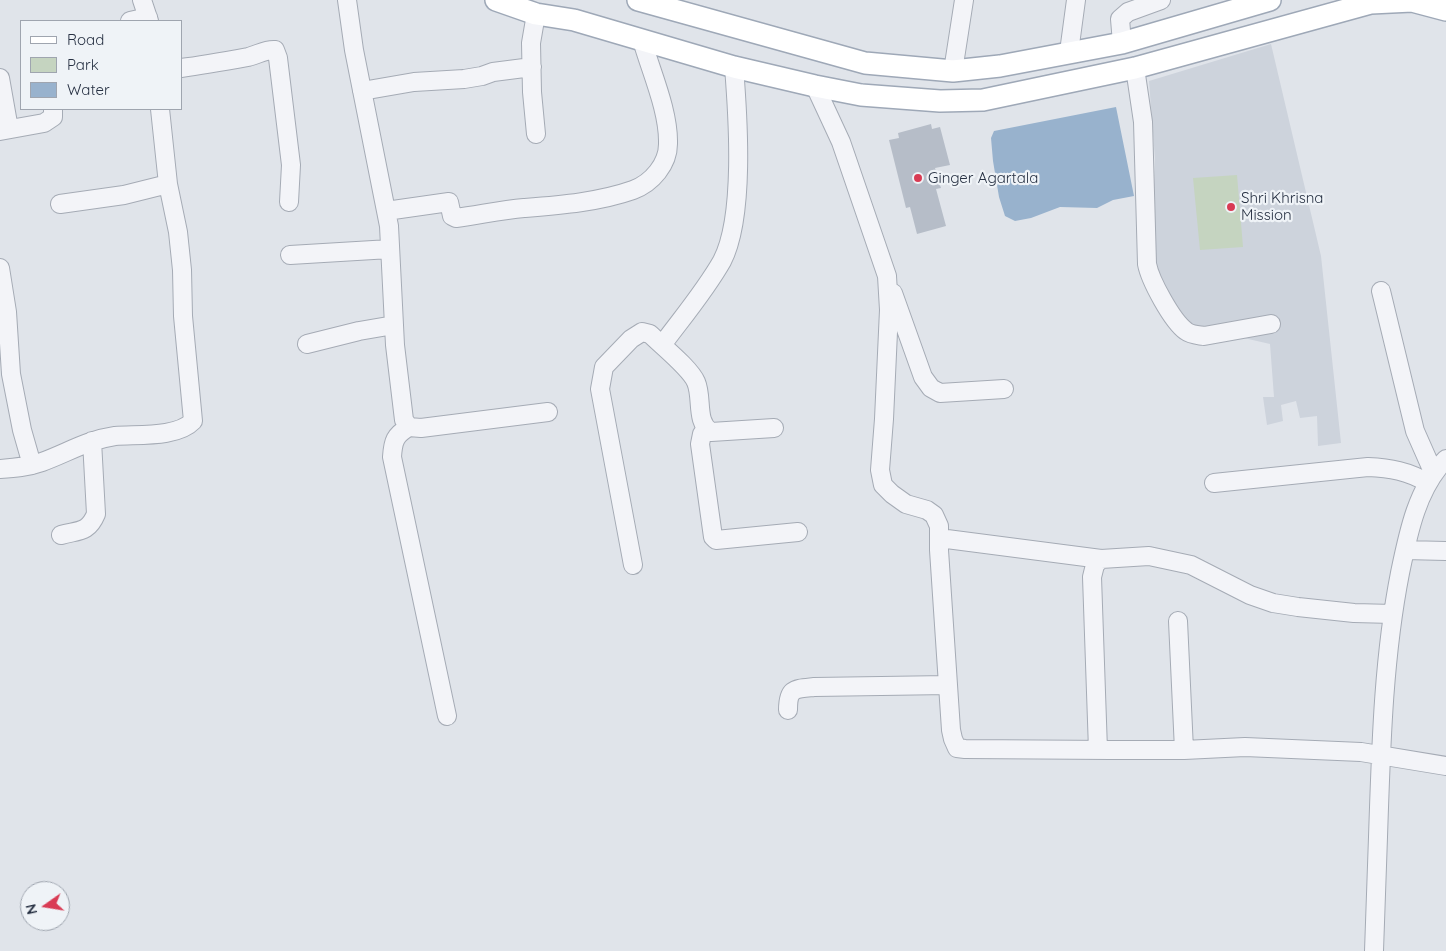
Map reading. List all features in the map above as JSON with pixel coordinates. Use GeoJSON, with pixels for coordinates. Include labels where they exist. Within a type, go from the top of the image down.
{"type":"FeatureCollection","features":[{"type":"Feature","properties":{"kind":"main road"},"geometry":{"type":"LineString","coordinates":[[496,0],[536,14],[574,20],[734,67],[815,86],[861,95],[940,102],[983,100],[1135,68],[1370,3],[1412,1],[1446,10]]}},
{"type":"Feature","properties":{"kind":"main road"},"geometry":{"type":"LineString","coordinates":[[638,0],[865,63],[953,71],[1000,66],[1122,43],[1270,0],[1283,28]]}},
{"type":"Feature","properties":{"kind":"street"},"geometry":{"type":"LineString","coordinates":[[142,0],[148,19]]}},
{"type":"Feature","properties":{"kind":"street"},"geometry":{"type":"LineString","coordinates":[[348,0],[354,50],[389,226],[394,326],[404,420],[409,427]]}},
{"type":"Feature","properties":{"kind":"street"},"geometry":{"type":"LineString","coordinates":[[953,71],[964,0]]}},
{"type":"Feature","properties":{"kind":"street"},"geometry":{"type":"LineString","coordinates":[[1069,52],[1076,0]]}},
{"type":"Feature","properties":{"kind":"street"},"geometry":{"type":"LineString","coordinates":[[1122,43],[1120,20],[1128,12],[1161,0]]}},
{"type":"Feature","properties":{"kind":"street"},"geometry":{"type":"LineString","coordinates":[[536,14],[531,43],[536,134]]}},
{"type":"Feature","properties":{"kind":"street"},"geometry":{"type":"LineString","coordinates":[[386,212],[449,202],[452,216],[456,218],[558,206],[634,189],[650,180],[664,164],[668,145],[666,124],[642,40]]}},
{"type":"Feature","properties":{"kind":"street"},"geometry":{"type":"LineString","coordinates":[[182,68],[221,62],[257,55],[268,50],[275,50],[278,58],[292,165],[289,202]]}},
{"type":"Feature","properties":{"kind":"street"},"geometry":{"type":"LineString","coordinates":[[362,90],[414,82],[464,79],[493,72],[532,67]]}},
{"type":"Feature","properties":{"kind":"street"},"geometry":{"type":"LineString","coordinates":[[662,346],[704,289],[723,259],[732,231],[736,198],[738,144],[734,67]]}},
{"type":"Feature","properties":{"kind":"street"},"geometry":{"type":"LineString","coordinates":[[1135,68],[1143,122],[1147,264],[1158,289],[1173,317],[1187,332],[1194,335],[1204,336],[1271,324]]}},
{"type":"Feature","properties":{"kind":"street"},"geometry":{"type":"LineString","coordinates":[[0,78],[5,130],[44,124],[54,117],[53,110]]}},
{"type":"Feature","properties":{"kind":"street"},"geometry":{"type":"LineString","coordinates":[[815,86],[841,142],[886,276],[923,377],[932,388],[940,393],[1004,389]]}},
{"type":"Feature","properties":{"kind":"street"},"geometry":{"type":"LineString","coordinates":[[0,469],[32,465],[92,441],[113,436],[174,431],[186,428],[193,421],[182,316],[182,270],[178,232],[168,184],[160,110]]}},
{"type":"Feature","properties":{"kind":"street"},"geometry":{"type":"LineString","coordinates":[[60,204],[124,195],[168,184]]}},
{"type":"Feature","properties":{"kind":"street"},"geometry":{"type":"LineString","coordinates":[[290,254],[390,249]]}},
{"type":"Feature","properties":{"kind":"street"},"geometry":{"type":"LineString","coordinates":[[0,268],[7,312],[11,374],[22,430],[32,465]]}},
{"type":"Feature","properties":{"kind":"street"},"geometry":{"type":"LineString","coordinates":[[886,276],[889,310],[880,470],[883,485],[892,494],[906,504],[927,510],[934,516],[939,526],[951,730],[958,748],[1184,750],[1244,747],[1362,752],[1446,766]]}},
{"type":"Feature","properties":{"kind":"street"},"geometry":{"type":"LineString","coordinates":[[1382,291],[1415,431],[1431,479]]}},
{"type":"Feature","properties":{"kind":"street"},"geometry":{"type":"LineString","coordinates":[[307,344],[359,331],[394,326]]}},
{"type":"Feature","properties":{"kind":"street"},"geometry":{"type":"LineString","coordinates":[[633,565],[600,389],[604,367],[636,334],[642,332],[650,334],[696,381],[701,417],[706,429],[711,432],[774,428]]}},
{"type":"Feature","properties":{"kind":"street"},"geometry":{"type":"LineString","coordinates":[[447,716],[392,457],[393,444],[399,433],[409,427],[421,428],[548,412]]}},
{"type":"Feature","properties":{"kind":"street"},"geometry":{"type":"LineString","coordinates":[[706,429],[702,434],[700,444],[713,537],[716,540],[798,532]]}},
{"type":"Feature","properties":{"kind":"street"},"geometry":{"type":"LineString","coordinates":[[60,535],[88,528],[96,514],[92,441]]}},
{"type":"Feature","properties":{"kind":"street"},"geometry":{"type":"LineString","coordinates":[[1374,951],[1380,754],[1393,614],[1412,522],[1431,479],[1446,459]]}},
{"type":"Feature","properties":{"kind":"street"},"geometry":{"type":"LineString","coordinates":[[1214,483],[1368,467],[1388,468],[1431,479]]}},
{"type":"Feature","properties":{"kind":"street"},"geometry":{"type":"LineString","coordinates":[[939,538],[1101,560],[1149,556],[1191,565],[1250,595],[1273,603],[1354,613],[1393,614]]}},
{"type":"Feature","properties":{"kind":"street"},"geometry":{"type":"LineString","coordinates":[[1405,550],[1446,551]]}},
{"type":"Feature","properties":{"kind":"street"},"geometry":{"type":"LineString","coordinates":[[1098,750],[1092,577],[1095,565],[1101,560]]}},
{"type":"Feature","properties":{"kind":"street"},"geometry":{"type":"LineString","coordinates":[[1178,621],[1184,750]]}},
{"type":"Feature","properties":{"kind":"street"},"geometry":{"type":"LineString","coordinates":[[788,710],[790,692],[796,689],[814,687],[948,685]]}},
{"type":"Feature","properties":{"kind":"shaded area","name":"Shri Khrisna Mission"},"geometry":{"type":"Polygon","coordinates":[[[1271,44],[1321,256],[1341,443],[1318,446],[1317,416],[1300,418],[1296,401],[1281,405],[1283,421],[1267,425],[1263,397],[1274,397],[1270,344],[1183,324],[1152,277],[1155,159],[1149,81],[1271,44]]]}},
{"type":"Feature","properties":{"kind":"green space"},"geometry":{"type":"Polygon","coordinates":[[[1237,175],[1243,247],[1200,250],[1193,178],[1237,175]]]}},
{"type":"Feature","properties":{"kind":"water"},"geometry":{"type":"Polygon","coordinates":[[[1116,107],[1134,196],[1113,200],[1097,208],[1060,207],[1031,218],[1015,221],[1005,216],[999,197],[993,161],[991,138],[994,131],[1116,107]]]}},
{"type":"Feature","properties":{"kind":"building","name":"Ginger Agartala"},"geometry":{"type":"Polygon","coordinates":[[[931,124],[932,129],[940,127],[950,165],[935,168],[941,188],[936,189],[946,226],[917,234],[910,207],[906,208],[889,140],[899,138],[898,133],[931,124]]]}},
{"type":"Feature","properties":{"kind":"place","name":"Ginger Agartala"},"geometry":{"type":"Point","coordinates":[918,178]}},
{"type":"Feature","properties":{"kind":"place","name":"Shri Khrisna Mission"},"geometry":{"type":"Point","coordinates":[1231,207]}}]}
